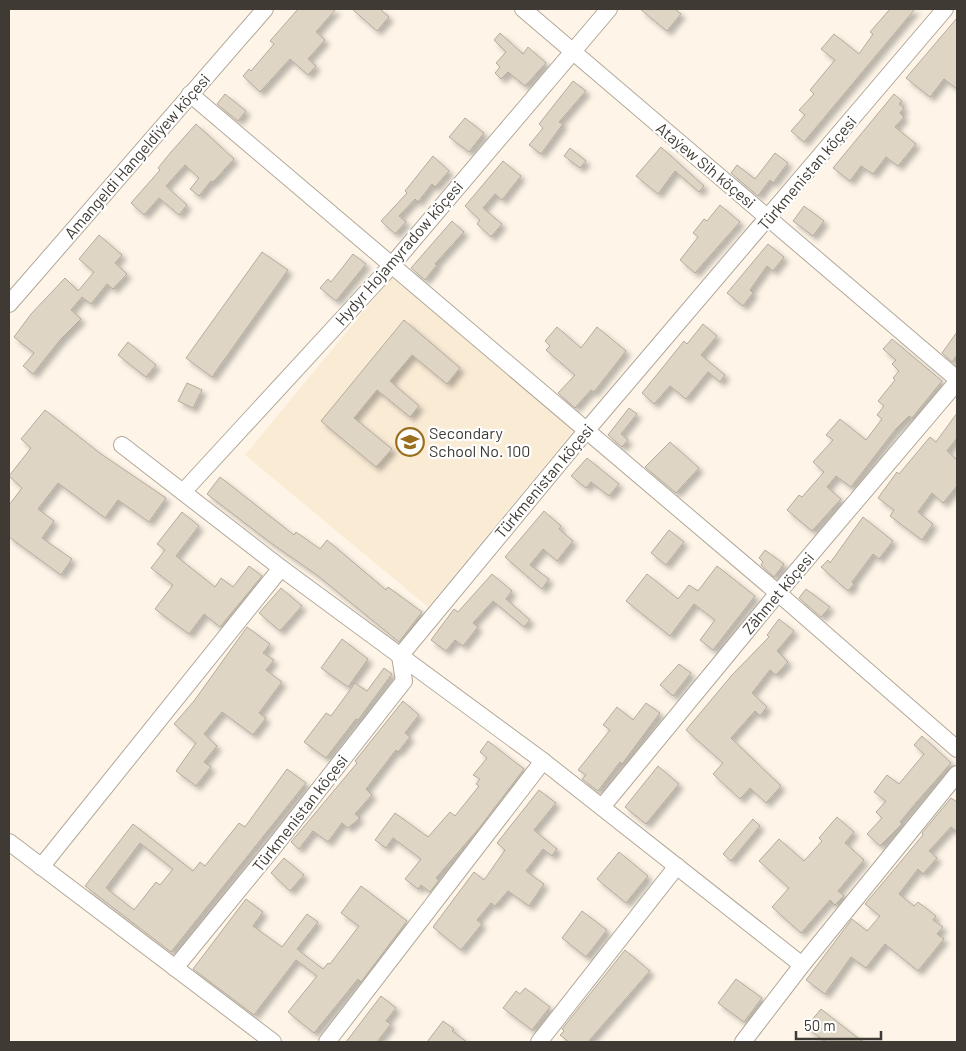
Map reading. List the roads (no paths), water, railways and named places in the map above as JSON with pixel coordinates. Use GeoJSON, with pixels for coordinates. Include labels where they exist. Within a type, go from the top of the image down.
{"type":"FeatureCollection","features":[{"type":"Feature","properties":{"kind":"street","name":"Amangeldi Hangeldiýew köçesi"},"geometry":{"type":"LineString","coordinates":[[9,304],[265,9]]}},
{"type":"Feature","properties":{"kind":"street","name":"Ataýew Sih köçesi"},"geometry":{"type":"LineString","coordinates":[[523,9],[957,380]]}},
{"type":"Feature","properties":{"kind":"street","name":"Hydyr Hojamyradow köçesi"},"geometry":{"type":"LineString","coordinates":[[183,492],[390,266],[609,9]]}},
{"type":"Feature","properties":{"kind":"street","name":"Türkmenistan köçesi"},"geometry":{"type":"LineString","coordinates":[[175,968],[404,681],[400,656],[586,431],[945,9]]}},
{"type":"Feature","properties":{"kind":"street"},"geometry":{"type":"LineString","coordinates":[[190,94],[390,266],[778,593],[957,749]]}},
{"type":"Feature","properties":{"kind":"street","name":"Zähmet köçesi"},"geometry":{"type":"LineString","coordinates":[[602,807],[957,380]]}},
{"type":"Feature","properties":{"kind":"street"},"geometry":{"type":"LineString","coordinates":[[122,445],[281,568],[543,761],[802,965]]}},
{"type":"Feature","properties":{"kind":"street"},"geometry":{"type":"LineString","coordinates":[[41,867],[281,568]]}},
{"type":"Feature","properties":{"kind":"street"},"geometry":{"type":"LineString","coordinates":[[327,1042],[543,761]]}},
{"type":"Feature","properties":{"kind":"street"},"geometry":{"type":"LineString","coordinates":[[743,1042],[802,965],[957,774]]}},
{"type":"Feature","properties":{"kind":"street"},"geometry":{"type":"LineString","coordinates":[[9,842],[272,1042]]}},
{"type":"Feature","properties":{"kind":"street"},"geometry":{"type":"LineString","coordinates":[[539,1042],[677,866]]}},
{"type":"Feature","properties":{"kind":"place","name":"Secondary School No. 100"},"geometry":{"type":"Point","coordinates":[410,442]}}]}
